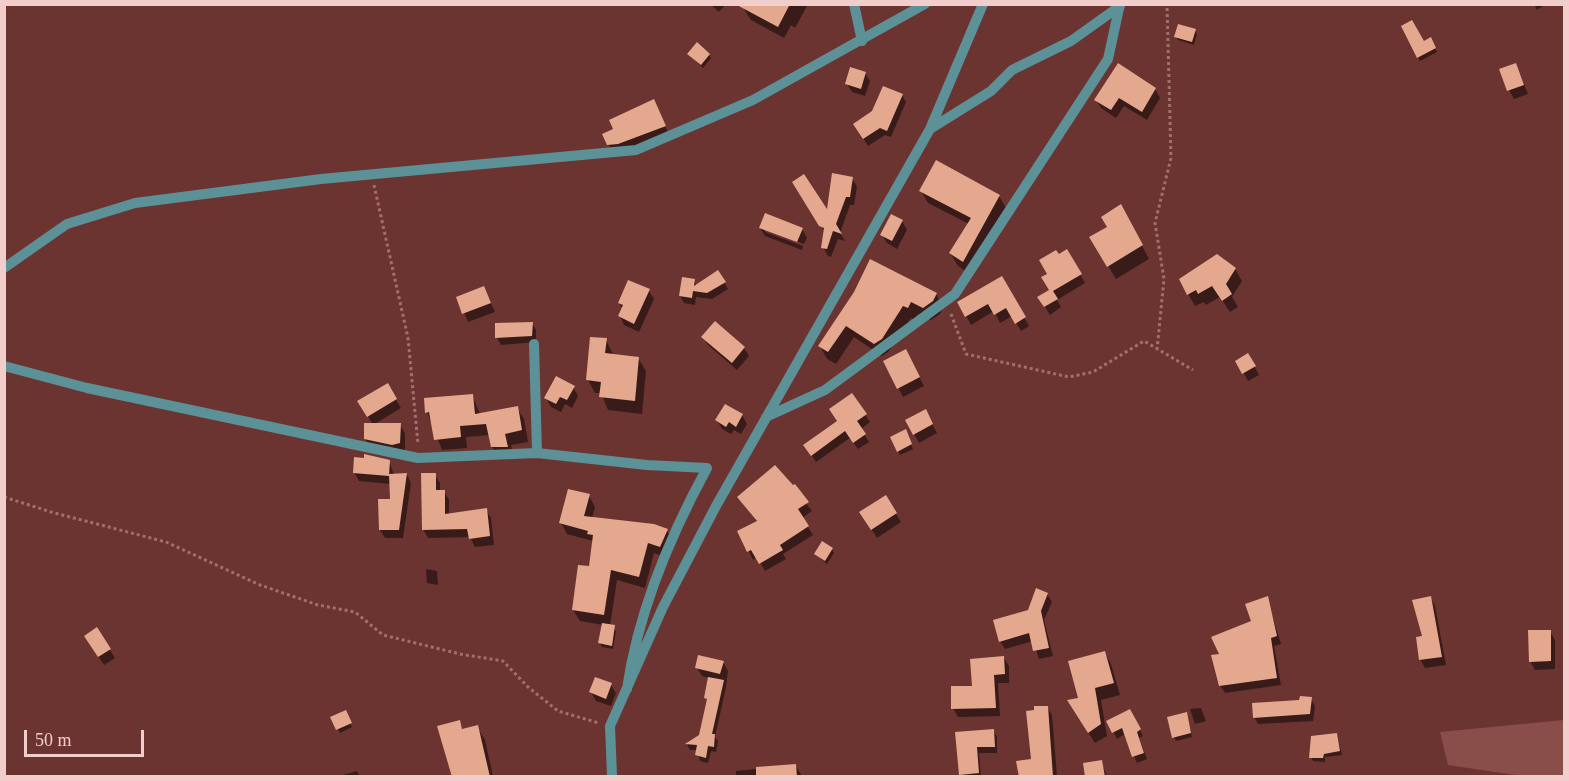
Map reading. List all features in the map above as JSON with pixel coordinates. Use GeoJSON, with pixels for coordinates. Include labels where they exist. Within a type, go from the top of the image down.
{"type":"FeatureCollection","features":[{"type":"Feature","properties":{"kind":"street"},"geometry":{"type":"LineString","coordinates":[[854,4],[862,40]]}},
{"type":"Feature","properties":{"kind":"street"},"geometry":{"type":"LineString","coordinates":[[4,268],[67,224],[135,203],[372,174],[636,150],[753,100],[925,4]]}},
{"type":"Feature","properties":{"kind":"street"},"geometry":{"type":"LineString","coordinates":[[612,777],[610,726],[663,607],[766,417],[930,129],[983,4]]}},
{"type":"Feature","properties":{"kind":"street"},"geometry":{"type":"LineString","coordinates":[[930,129],[991,91],[1012,70],[1071,41],[1120,5]]}},
{"type":"Feature","properties":{"kind":"street"},"geometry":{"type":"LineString","coordinates":[[766,417],[825,390],[955,294],[1108,60],[1120,5]]}},
{"type":"Feature","properties":{"kind":"street"},"geometry":{"type":"LineString","coordinates":[[534,344],[537,453]]}},
{"type":"Feature","properties":{"kind":"street"},"geometry":{"type":"LineString","coordinates":[[4,366],[87,388],[418,458],[537,453],[647,465],[707,468],[678,522],[632,651],[627,689]]}},
{"type":"Feature","properties":{"kind":"path"},"geometry":{"type":"LineString","coordinates":[[1157,350],[1164,279],[1155,223],[1172,158],[1167,4]]}},
{"type":"Feature","properties":{"kind":"path"},"geometry":{"type":"LineString","coordinates":[[372,174],[384,238],[408,338],[418,458]]}},
{"type":"Feature","properties":{"kind":"path"},"geometry":{"type":"LineString","coordinates":[[946,301],[966,354],[1069,377],[1093,372],[1144,342],[1193,370]]}},
{"type":"Feature","properties":{"kind":"path"},"geometry":{"type":"LineString","coordinates":[[4,496],[51,512],[166,542],[260,585],[318,604],[355,612],[383,635],[460,654],[503,661],[528,687],[558,711],[610,726]]}},
{"type":"Feature","properties":{"kind":"shaded area"},"geometry":{"type":"Polygon","coordinates":[[[1564,720],[1564,776],[1522,776],[1448,765],[1440,732],[1564,720]]]}},
{"type":"Feature","properties":{"kind":"building"},"geometry":{"type":"Polygon","coordinates":[[[735,4],[790,4],[778,27],[735,4]]]}},
{"type":"Feature","properties":{"kind":"building"},"geometry":{"type":"Polygon","coordinates":[[[1412,20],[1424,41],[1431,37],[1436,48],[1417,58],[1401,26],[1412,20]]]}},
{"type":"Feature","properties":{"kind":"building"},"geometry":{"type":"Polygon","coordinates":[[[1178,24],[1196,29],[1192,42],[1174,37],[1178,24]]]}},
{"type":"Feature","properties":{"kind":"building"},"geometry":{"type":"Polygon","coordinates":[[[697,42],[710,54],[701,65],[687,54],[697,42]]]}},
{"type":"Feature","properties":{"kind":"building"},"geometry":{"type":"Polygon","coordinates":[[[1118,63],[1156,88],[1142,112],[1119,98],[1111,110],[1094,100],[1118,63]]]}},
{"type":"Feature","properties":{"kind":"building"},"geometry":{"type":"Polygon","coordinates":[[[1516,63],[1524,85],[1507,91],[1499,69],[1516,63]]]}},
{"type":"Feature","properties":{"kind":"building"},"geometry":{"type":"Polygon","coordinates":[[[850,67],[866,72],[861,89],[845,84],[850,67]]]}},
{"type":"Feature","properties":{"kind":"building"},"geometry":{"type":"Polygon","coordinates":[[[883,86],[903,94],[887,131],[880,128],[863,139],[853,124],[872,111],[883,86]]]}},
{"type":"Feature","properties":{"kind":"building"},"geometry":{"type":"Polygon","coordinates":[[[654,99],[666,126],[618,144],[607,145],[602,134],[613,129],[609,120],[654,99]]]}},
{"type":"Feature","properties":{"kind":"building"},"geometry":{"type":"Polygon","coordinates":[[[936,160],[1000,195],[963,262],[949,253],[971,218],[919,191],[936,160]]]}},
{"type":"Feature","properties":{"kind":"building"},"geometry":{"type":"Polygon","coordinates":[[[832,173],[853,177],[850,197],[846,197],[836,224],[842,234],[833,231],[827,249],[821,248],[824,228],[819,226],[792,182],[804,174],[827,209],[832,173]]]}},
{"type":"Feature","properties":{"kind":"building"},"geometry":{"type":"Polygon","coordinates":[[[1121,204],[1143,245],[1107,267],[1089,237],[1107,227],[1101,217],[1121,204]]]}},
{"type":"Feature","properties":{"kind":"building"},"geometry":{"type":"Polygon","coordinates":[[[765,213],[803,228],[797,242],[759,228],[765,213]]]}},
{"type":"Feature","properties":{"kind":"building"},"geometry":{"type":"Polygon","coordinates":[[[891,214],[903,220],[892,241],[880,235],[891,214]]]}},
{"type":"Feature","properties":{"kind":"building"},"geometry":{"type":"Polygon","coordinates":[[[1067,249],[1082,274],[1053,291],[1058,299],[1044,307],[1037,297],[1049,290],[1041,277],[1047,274],[1039,260],[1056,250],[1059,254],[1067,249]]]}},
{"type":"Feature","properties":{"kind":"building"},"geometry":{"type":"Polygon","coordinates":[[[1217,254],[1236,268],[1226,284],[1232,294],[1222,301],[1212,286],[1198,294],[1196,290],[1187,295],[1179,279],[1217,254]]]}},
{"type":"Feature","properties":{"kind":"building"},"geometry":{"type":"Polygon","coordinates":[[[870,259],[937,293],[933,301],[923,308],[911,302],[908,308],[903,306],[882,339],[874,344],[846,326],[828,352],[818,346],[854,292],[870,259]]]}},
{"type":"Feature","properties":{"kind":"building"},"geometry":{"type":"Polygon","coordinates":[[[718,270],[726,282],[707,293],[693,291],[692,298],[679,296],[682,277],[695,279],[694,286],[718,270]]]}},
{"type":"Feature","properties":{"kind":"building"},"geometry":{"type":"Polygon","coordinates":[[[1002,276],[1026,317],[1015,324],[1006,308],[994,315],[988,304],[965,317],[957,302],[1002,276]]]}},
{"type":"Feature","properties":{"kind":"building"},"geometry":{"type":"Polygon","coordinates":[[[628,280],[650,289],[634,324],[618,316],[623,305],[618,303],[628,280]]]}},
{"type":"Feature","properties":{"kind":"building"},"geometry":{"type":"Polygon","coordinates":[[[484,286],[491,303],[462,314],[456,297],[484,286]]]}},
{"type":"Feature","properties":{"kind":"building"},"geometry":{"type":"Polygon","coordinates":[[[715,321],[745,347],[732,363],[701,337],[715,321]]]}},
{"type":"Feature","properties":{"kind":"building"},"geometry":{"type":"Polygon","coordinates":[[[533,322],[532,336],[495,338],[495,323],[533,322]]]}},
{"type":"Feature","properties":{"kind":"building"},"geometry":{"type":"Polygon","coordinates":[[[590,337],[607,338],[605,353],[639,357],[635,401],[599,397],[601,382],[586,380],[590,337]]]}},
{"type":"Feature","properties":{"kind":"building"},"geometry":{"type":"Polygon","coordinates":[[[906,349],[920,377],[897,389],[883,361],[906,349]]]}},
{"type":"Feature","properties":{"kind":"building"},"geometry":{"type":"Polygon","coordinates":[[[1248,353],[1256,366],[1242,374],[1235,361],[1248,353]]]}},
{"type":"Feature","properties":{"kind":"building"},"geometry":{"type":"Polygon","coordinates":[[[556,376],[575,386],[567,400],[560,397],[556,404],[544,398],[556,376]]]}},
{"type":"Feature","properties":{"kind":"building"},"geometry":{"type":"Polygon","coordinates":[[[388,383],[397,399],[367,417],[357,401],[388,383]]]}},
{"type":"Feature","properties":{"kind":"building"},"geometry":{"type":"Polygon","coordinates":[[[852,393],[867,414],[857,421],[866,434],[853,443],[845,431],[811,456],[803,445],[837,421],[829,409],[852,393]]]}},
{"type":"Feature","properties":{"kind":"building"},"geometry":{"type":"Polygon","coordinates":[[[473,394],[475,414],[518,406],[522,430],[505,434],[508,447],[491,447],[486,424],[460,426],[461,437],[434,440],[429,412],[425,413],[424,398],[473,394]]]}},
{"type":"Feature","properties":{"kind":"building"},"geometry":{"type":"Polygon","coordinates":[[[725,404],[743,414],[736,427],[729,422],[726,427],[715,420],[725,404]]]}},
{"type":"Feature","properties":{"kind":"building"},"geometry":{"type":"Polygon","coordinates":[[[926,409],[933,424],[913,435],[905,420],[926,409]]]}},
{"type":"Feature","properties":{"kind":"building"},"geometry":{"type":"Polygon","coordinates":[[[364,423],[401,423],[400,443],[392,445],[364,439],[364,423]]]}},
{"type":"Feature","properties":{"kind":"building"},"geometry":{"type":"Polygon","coordinates":[[[906,429],[912,444],[897,452],[890,437],[906,429]]]}},
{"type":"Feature","properties":{"kind":"building"},"geometry":{"type":"Polygon","coordinates":[[[364,454],[390,460],[389,476],[353,473],[354,457],[364,458],[364,454]]]}},
{"type":"Feature","properties":{"kind":"building"},"geometry":{"type":"Polygon","coordinates":[[[775,465],[793,485],[795,484],[809,502],[798,509],[809,526],[780,545],[783,550],[759,564],[751,550],[747,552],[737,531],[757,521],[737,497],[775,465]]]}},
{"type":"Feature","properties":{"kind":"building"},"geometry":{"type":"Polygon","coordinates":[[[407,473],[399,530],[379,530],[378,499],[390,499],[389,474],[407,473]]]}},
{"type":"Feature","properties":{"kind":"building"},"geometry":{"type":"Polygon","coordinates":[[[421,473],[436,473],[436,490],[445,490],[445,514],[487,508],[490,536],[469,539],[467,529],[422,530],[421,473]]]}},
{"type":"Feature","properties":{"kind":"building"},"geometry":{"type":"Polygon","coordinates":[[[568,489],[590,494],[584,516],[654,524],[668,529],[660,547],[648,543],[639,577],[611,570],[604,615],[572,610],[578,565],[589,566],[593,535],[587,534],[588,531],[559,523],[568,489]]]}},
{"type":"Feature","properties":{"kind":"building"},"geometry":{"type":"Polygon","coordinates":[[[886,495],[897,513],[871,530],[859,512],[886,495]]]}},
{"type":"Feature","properties":{"kind":"building"},"geometry":{"type":"Polygon","coordinates":[[[822,541],[833,548],[825,561],[814,554],[822,541]]]}},
{"type":"Feature","properties":{"kind":"building"},"geometry":{"type":"Polygon","coordinates":[[[1036,588],[1048,593],[1041,611],[1049,648],[1033,651],[1029,633],[999,642],[993,620],[1028,610],[1036,588]]]}},
{"type":"Feature","properties":{"kind":"building"},"geometry":{"type":"Polygon","coordinates":[[[1268,596],[1277,636],[1271,638],[1277,678],[1219,686],[1211,655],[1219,654],[1211,637],[1251,621],[1245,604],[1268,596]]]}},
{"type":"Feature","properties":{"kind":"building"},"geometry":{"type":"Polygon","coordinates":[[[1431,596],[1442,657],[1419,660],[1416,637],[1422,636],[1412,600],[1431,596]]]}},
{"type":"Feature","properties":{"kind":"building"},"geometry":{"type":"Polygon","coordinates":[[[602,623],[615,625],[612,646],[598,643],[602,623]]]}},
{"type":"Feature","properties":{"kind":"building"},"geometry":{"type":"Polygon","coordinates":[[[97,627],[111,649],[98,657],[84,636],[97,627]]]}},
{"type":"Feature","properties":{"kind":"building"},"geometry":{"type":"Polygon","coordinates":[[[1528,630],[1551,630],[1551,661],[1529,662],[1528,630]]]}},
{"type":"Feature","properties":{"kind":"building"},"geometry":{"type":"Polygon","coordinates":[[[1105,651],[1114,683],[1095,688],[1101,724],[1088,733],[1067,700],[1078,698],[1068,661],[1105,651]]]}},
{"type":"Feature","properties":{"kind":"building"},"geometry":{"type":"Polygon","coordinates":[[[698,655],[724,661],[720,674],[695,668],[698,655]]]}},
{"type":"Feature","properties":{"kind":"building"},"geometry":{"type":"Polygon","coordinates":[[[1004,656],[1005,674],[994,675],[996,708],[951,709],[951,686],[972,686],[970,659],[1004,656]]]}},
{"type":"Feature","properties":{"kind":"building"},"geometry":{"type":"Polygon","coordinates":[[[595,677],[612,683],[606,699],[589,692],[595,677]]]}},
{"type":"Feature","properties":{"kind":"building"},"geometry":{"type":"Polygon","coordinates":[[[708,677],[724,680],[712,734],[715,734],[714,747],[708,746],[706,758],[695,755],[697,745],[685,744],[699,735],[707,699],[704,698],[708,677]]]}},
{"type":"Feature","properties":{"kind":"building"},"geometry":{"type":"Polygon","coordinates":[[[1300,696],[1312,697],[1310,714],[1253,718],[1252,703],[1299,700],[1300,696]]]}},
{"type":"Feature","properties":{"kind":"building"},"geometry":{"type":"Polygon","coordinates":[[[1034,706],[1048,706],[1053,777],[1019,777],[1016,761],[1031,759],[1026,711],[1034,710],[1034,706]]]}},
{"type":"Feature","properties":{"kind":"building"},"geometry":{"type":"Polygon","coordinates":[[[1130,709],[1141,729],[1137,732],[1144,753],[1132,757],[1122,728],[1112,733],[1106,721],[1130,709]]]}},
{"type":"Feature","properties":{"kind":"building"},"geometry":{"type":"Polygon","coordinates":[[[346,710],[352,723],[336,730],[330,717],[346,710]]]}},
{"type":"Feature","properties":{"kind":"building"},"geometry":{"type":"Polygon","coordinates":[[[1187,712],[1191,733],[1172,738],[1167,717],[1187,712]]]}},
{"type":"Feature","properties":{"kind":"building"},"geometry":{"type":"Polygon","coordinates":[[[460,720],[462,729],[478,725],[490,777],[452,777],[437,726],[460,720]]]}},
{"type":"Feature","properties":{"kind":"building"},"geometry":{"type":"Polygon","coordinates":[[[994,729],[995,747],[977,747],[979,773],[959,775],[955,732],[994,729]]]}},
{"type":"Feature","properties":{"kind":"building"},"geometry":{"type":"Polygon","coordinates":[[[1337,733],[1340,751],[1324,754],[1323,758],[1309,758],[1311,736],[1337,733]]]}},
{"type":"Feature","properties":{"kind":"building"},"geometry":{"type":"Polygon","coordinates":[[[1102,760],[1105,777],[1085,777],[1083,763],[1102,760]]]}},
{"type":"Feature","properties":{"kind":"building"},"geometry":{"type":"Polygon","coordinates":[[[796,764],[797,777],[756,777],[756,767],[796,764]]]}}]}
